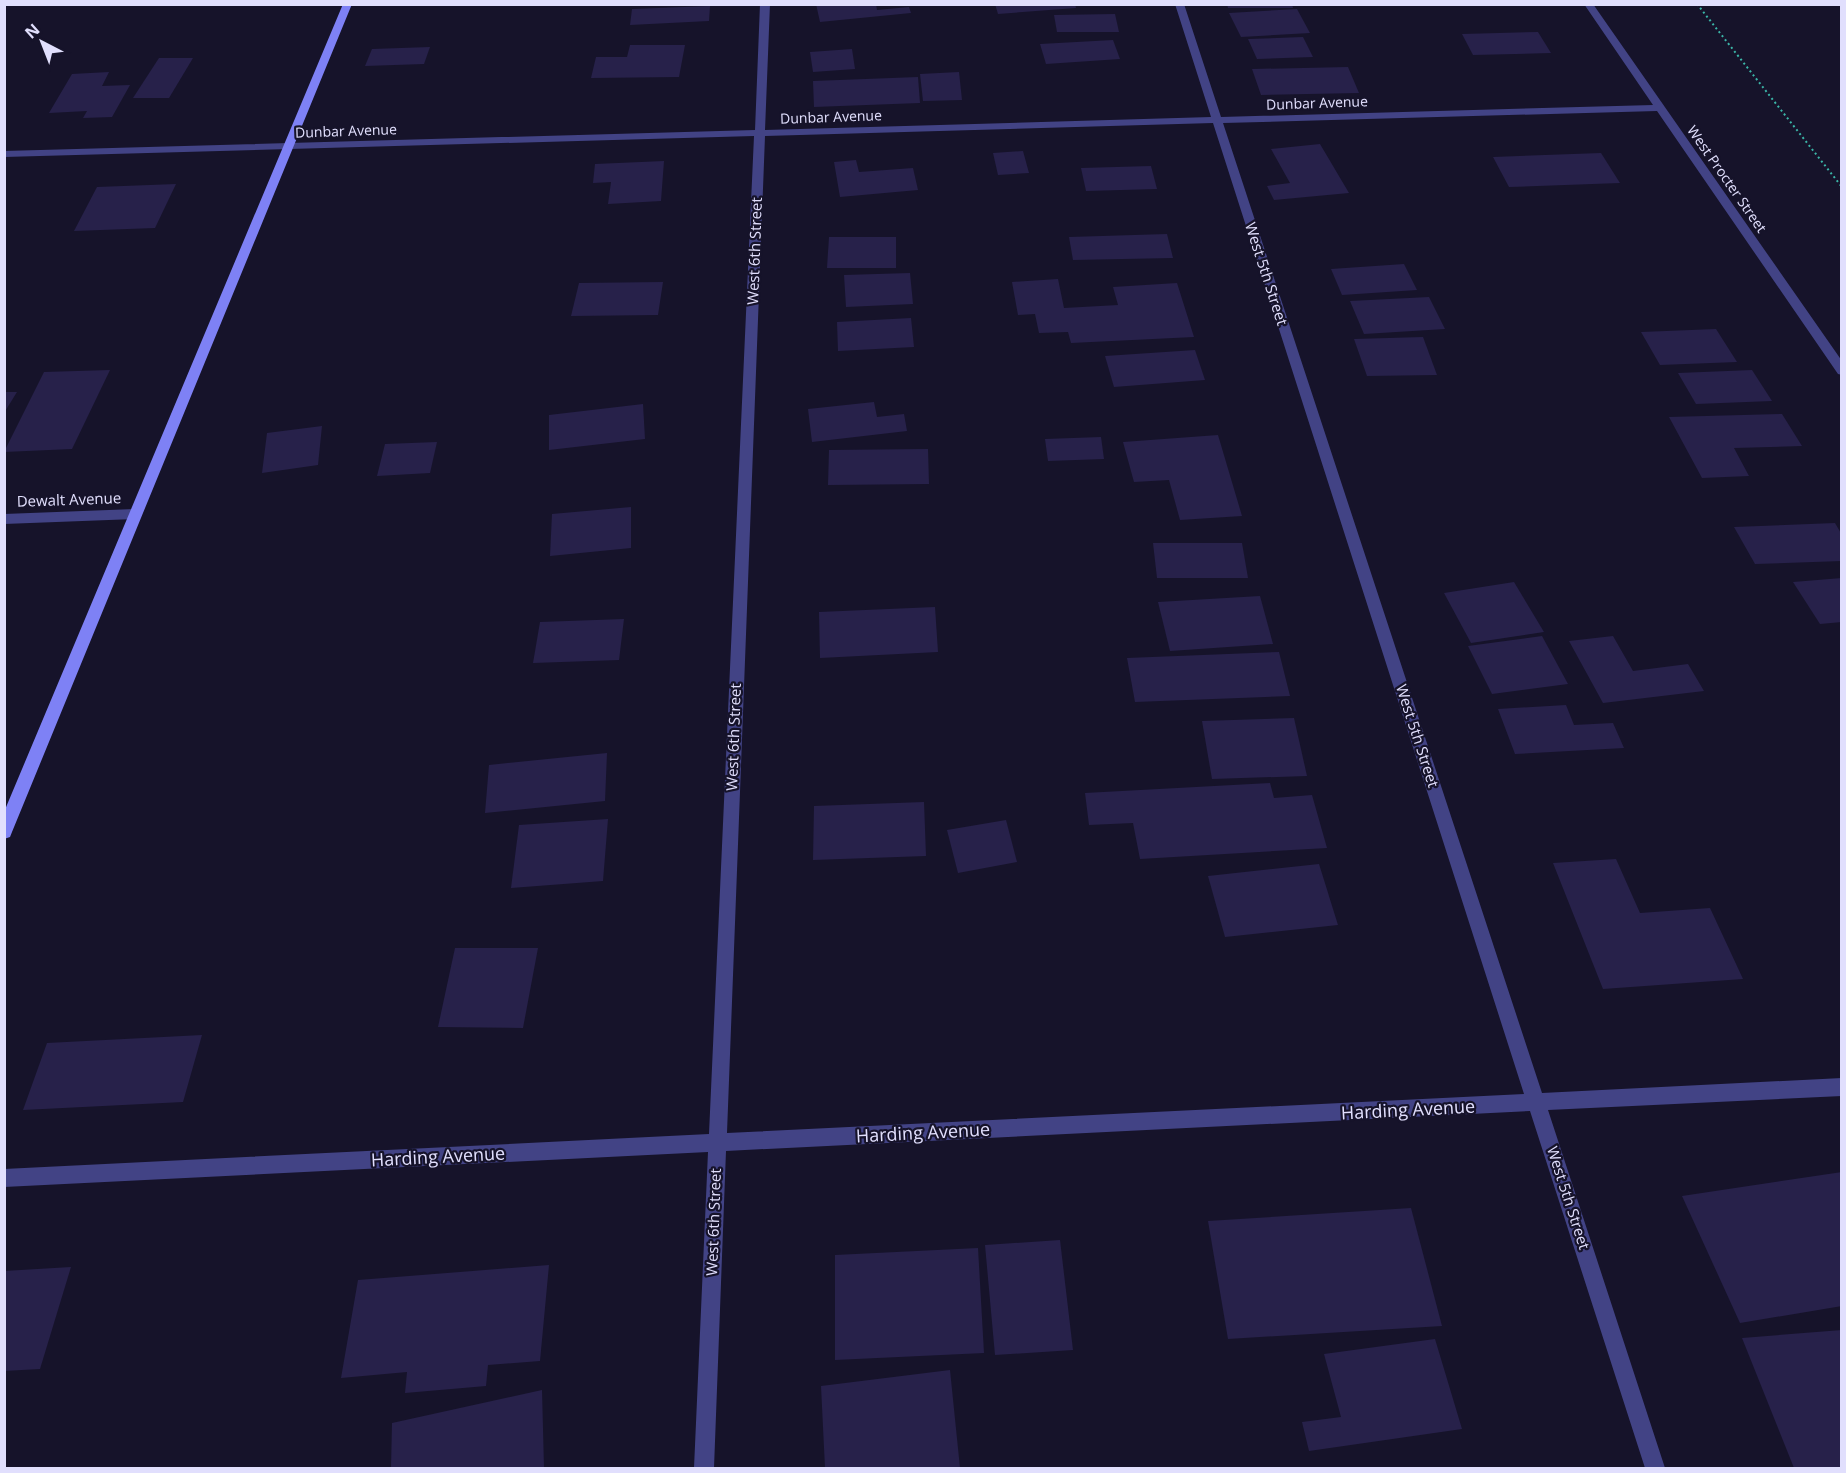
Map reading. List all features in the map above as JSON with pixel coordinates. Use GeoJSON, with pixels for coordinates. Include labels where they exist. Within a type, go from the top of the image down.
{"type":"FeatureCollection","features":[{"type":"Feature","properties":{"kind":"main road"},"geometry":{"type":"LineString","coordinates":[[4,832],[348,4]]}},
{"type":"Feature","properties":{"kind":"street","name":"West 6th Street"},"geometry":{"type":"LineString","coordinates":[[704,1468],[765,4]]}},
{"type":"Feature","properties":{"kind":"street","name":"West 5th Street"},"geometry":{"type":"LineString","coordinates":[[1179,4],[1655,1468]]}},
{"type":"Feature","properties":{"kind":"street","name":"West Procter Street"},"geometry":{"type":"LineString","coordinates":[[1588,4],[1842,371]]}},
{"type":"Feature","properties":{"kind":"street","name":"Dunbar Avenue"},"geometry":{"type":"LineString","coordinates":[[4,154],[1659,108]]}},
{"type":"Feature","properties":{"kind":"street","name":"Dewalt Avenue"},"geometry":{"type":"LineString","coordinates":[[4,519],[135,514]]}},
{"type":"Feature","properties":{"kind":"street","name":"Harding Avenue"},"geometry":{"type":"LineString","coordinates":[[4,1178],[1842,1087]]}},
{"type":"Feature","properties":{"kind":"path"},"geometry":{"type":"LineString","coordinates":[[1697,4],[1842,187]]}},
{"type":"Feature","properties":{"kind":"building"},"geometry":{"type":"Polygon","coordinates":[[[816,4],[876,4],[877,10],[909,7],[911,13],[820,22],[816,4]]]}},
{"type":"Feature","properties":{"kind":"building"},"geometry":{"type":"Polygon","coordinates":[[[995,4],[1075,4],[1076,8],[998,14],[995,4]]]}},
{"type":"Feature","properties":{"kind":"building"},"geometry":{"type":"Polygon","coordinates":[[[1227,4],[1292,4],[1293,8],[1228,8],[1227,4]]]}},
{"type":"Feature","properties":{"kind":"building"},"geometry":{"type":"Polygon","coordinates":[[[710,6],[709,21],[630,25],[632,9],[710,6]]]}},
{"type":"Feature","properties":{"kind":"building"},"geometry":{"type":"Polygon","coordinates":[[[1297,9],[1310,33],[1241,37],[1229,13],[1297,9]]]}},
{"type":"Feature","properties":{"kind":"building"},"geometry":{"type":"Polygon","coordinates":[[[1115,14],[1119,32],[1057,32],[1054,15],[1115,14]]]}},
{"type":"Feature","properties":{"kind":"building"},"geometry":{"type":"Polygon","coordinates":[[[1538,32],[1551,53],[1473,55],[1462,34],[1538,32]]]}},
{"type":"Feature","properties":{"kind":"building"},"geometry":{"type":"Polygon","coordinates":[[[1303,37],[1313,57],[1257,59],[1248,39],[1303,37]]]}},
{"type":"Feature","properties":{"kind":"building"},"geometry":{"type":"Polygon","coordinates":[[[1113,40],[1120,59],[1046,64],[1040,44],[1113,40]]]}},
{"type":"Feature","properties":{"kind":"building"},"geometry":{"type":"Polygon","coordinates":[[[630,45],[685,45],[679,77],[591,78],[596,57],[627,57],[630,45]]]}},
{"type":"Feature","properties":{"kind":"building"},"geometry":{"type":"Polygon","coordinates":[[[430,47],[424,64],[365,66],[372,49],[430,47]]]}},
{"type":"Feature","properties":{"kind":"building"},"geometry":{"type":"Polygon","coordinates":[[[852,49],[855,69],[813,72],[810,52],[852,49]]]}},
{"type":"Feature","properties":{"kind":"building"},"geometry":{"type":"Polygon","coordinates":[[[159,58],[193,58],[169,98],[133,98],[159,58]]]}},
{"type":"Feature","properties":{"kind":"building"},"geometry":{"type":"Polygon","coordinates":[[[1348,67],[1359,93],[1261,95],[1252,69],[1348,67]]]}},
{"type":"Feature","properties":{"kind":"building"},"geometry":{"type":"Polygon","coordinates":[[[109,72],[102,86],[130,85],[112,117],[83,118],[87,111],[49,113],[72,74],[109,72]]]}},
{"type":"Feature","properties":{"kind":"building"},"geometry":{"type":"Polygon","coordinates":[[[959,72],[962,100],[923,101],[920,74],[959,72]]]}},
{"type":"Feature","properties":{"kind":"building"},"geometry":{"type":"Polygon","coordinates":[[[918,77],[920,103],[814,107],[813,81],[918,77]]]}},
{"type":"Feature","properties":{"kind":"building"},"geometry":{"type":"Polygon","coordinates":[[[1320,144],[1349,193],[1274,200],[1267,186],[1290,183],[1271,149],[1320,144]]]}},
{"type":"Feature","properties":{"kind":"building"},"geometry":{"type":"Polygon","coordinates":[[[1023,151],[1029,173],[998,175],[993,153],[1023,151]]]}},
{"type":"Feature","properties":{"kind":"building"},"geometry":{"type":"Polygon","coordinates":[[[1601,153],[1620,183],[1509,187],[1493,157],[1601,153]]]}},
{"type":"Feature","properties":{"kind":"building"},"geometry":{"type":"Polygon","coordinates":[[[856,160],[859,172],[913,168],[918,190],[840,197],[834,162],[856,160]]]}},
{"type":"Feature","properties":{"kind":"building"},"geometry":{"type":"Polygon","coordinates":[[[664,161],[661,201],[608,204],[611,182],[593,183],[595,164],[664,161]]]}},
{"type":"Feature","properties":{"kind":"building"},"geometry":{"type":"Polygon","coordinates":[[[1151,166],[1157,189],[1086,191],[1081,168],[1151,166]]]}},
{"type":"Feature","properties":{"kind":"building"},"geometry":{"type":"Polygon","coordinates":[[[176,184],[155,228],[74,231],[97,187],[176,184]]]}},
{"type":"Feature","properties":{"kind":"building"},"geometry":{"type":"Polygon","coordinates":[[[1167,234],[1173,258],[1073,260],[1069,237],[1167,234]]]}},
{"type":"Feature","properties":{"kind":"building"},"geometry":{"type":"Polygon","coordinates":[[[829,237],[896,237],[896,268],[827,268],[829,237]]]}},
{"type":"Feature","properties":{"kind":"building"},"geometry":{"type":"Polygon","coordinates":[[[1404,264],[1417,290],[1342,295],[1331,269],[1404,264]]]}},
{"type":"Feature","properties":{"kind":"building"},"geometry":{"type":"Polygon","coordinates":[[[910,273],[913,304],[846,307],[844,275],[910,273]]]}},
{"type":"Feature","properties":{"kind":"building"},"geometry":{"type":"Polygon","coordinates":[[[1058,279],[1064,308],[1118,305],[1113,287],[1177,283],[1194,337],[1071,343],[1068,332],[1039,333],[1035,314],[1018,315],[1012,282],[1058,279]]]}},
{"type":"Feature","properties":{"kind":"building"},"geometry":{"type":"Polygon","coordinates":[[[663,282],[658,315],[571,316],[579,283],[663,282]]]}},
{"type":"Feature","properties":{"kind":"building"},"geometry":{"type":"Polygon","coordinates":[[[1429,297],[1445,329],[1364,334],[1350,301],[1429,297]]]}},
{"type":"Feature","properties":{"kind":"building"},"geometry":{"type":"Polygon","coordinates":[[[911,318],[914,347],[838,351],[837,322],[911,318]]]}},
{"type":"Feature","properties":{"kind":"building"},"geometry":{"type":"Polygon","coordinates":[[[1716,329],[1737,362],[1660,365],[1641,332],[1716,329]]]}},
{"type":"Feature","properties":{"kind":"building"},"geometry":{"type":"Polygon","coordinates":[[[1423,337],[1437,375],[1367,376],[1354,339],[1423,337]]]}},
{"type":"Feature","properties":{"kind":"building"},"geometry":{"type":"Polygon","coordinates":[[[1195,350],[1205,380],[1114,387],[1105,356],[1195,350]]]}},
{"type":"Feature","properties":{"kind":"building"},"geometry":{"type":"Polygon","coordinates":[[[110,370],[72,449],[4,452],[44,372],[110,370]]]}},
{"type":"Feature","properties":{"kind":"building"},"geometry":{"type":"Polygon","coordinates":[[[1752,370],[1772,401],[1696,404],[1678,373],[1752,370]]]}},
{"type":"Feature","properties":{"kind":"building"},"geometry":{"type":"Polygon","coordinates":[[[4,392],[17,392],[4,413],[4,392]]]}},
{"type":"Feature","properties":{"kind":"building"},"geometry":{"type":"Polygon","coordinates":[[[874,402],[877,417],[904,414],[907,431],[812,442],[808,409],[874,402]]]}},
{"type":"Feature","properties":{"kind":"building"},"geometry":{"type":"Polygon","coordinates":[[[643,404],[645,439],[549,450],[549,415],[643,404]]]}},
{"type":"Feature","properties":{"kind":"building"},"geometry":{"type":"Polygon","coordinates":[[[1782,414],[1802,446],[1734,448],[1749,476],[1702,478],[1669,417],[1782,414]]]}},
{"type":"Feature","properties":{"kind":"building"},"geometry":{"type":"Polygon","coordinates":[[[322,426],[318,465],[262,473],[267,433],[322,426]]]}},
{"type":"Feature","properties":{"kind":"building"},"geometry":{"type":"Polygon","coordinates":[[[1218,435],[1242,516],[1180,520],[1169,480],[1134,482],[1123,442],[1218,435]]]}},
{"type":"Feature","properties":{"kind":"building"},"geometry":{"type":"Polygon","coordinates":[[[1101,437],[1104,459],[1048,461],[1045,439],[1101,437]]]}},
{"type":"Feature","properties":{"kind":"building"},"geometry":{"type":"Polygon","coordinates":[[[437,442],[430,473],[377,476],[385,444],[437,442]]]}},
{"type":"Feature","properties":{"kind":"building"},"geometry":{"type":"Polygon","coordinates":[[[928,449],[929,484],[828,485],[829,450],[928,449]]]}},
{"type":"Feature","properties":{"kind":"building"},"geometry":{"type":"Polygon","coordinates":[[[631,507],[631,548],[550,556],[552,514],[631,507]]]}},
{"type":"Feature","properties":{"kind":"building"},"geometry":{"type":"Polygon","coordinates":[[[1835,523],[1842,535],[1842,561],[1755,564],[1734,527],[1835,523]]]}},
{"type":"Feature","properties":{"kind":"building"},"geometry":{"type":"Polygon","coordinates":[[[1153,543],[1242,543],[1248,578],[1157,578],[1153,543]]]}},
{"type":"Feature","properties":{"kind":"building"},"geometry":{"type":"Polygon","coordinates":[[[1842,578],[1842,622],[1820,624],[1793,582],[1842,578]]]}},
{"type":"Feature","properties":{"kind":"building"},"geometry":{"type":"Polygon","coordinates":[[[1514,582],[1544,632],[1471,643],[1444,593],[1514,582]]]}},
{"type":"Feature","properties":{"kind":"building"},"geometry":{"type":"Polygon","coordinates":[[[1260,596],[1273,644],[1170,651],[1158,602],[1260,596]]]}},
{"type":"Feature","properties":{"kind":"building"},"geometry":{"type":"Polygon","coordinates":[[[935,607],[938,652],[820,658],[819,612],[935,607]]]}},
{"type":"Feature","properties":{"kind":"building"},"geometry":{"type":"Polygon","coordinates":[[[624,619],[619,660],[533,663],[540,622],[624,619]]]}},
{"type":"Feature","properties":{"kind":"building"},"geometry":{"type":"Polygon","coordinates":[[[1542,636],[1568,684],[1492,694],[1468,646],[1542,636]]]}},
{"type":"Feature","properties":{"kind":"building"},"geometry":{"type":"Polygon","coordinates":[[[1613,636],[1633,671],[1688,664],[1704,691],[1603,703],[1569,641],[1613,636]]]}},
{"type":"Feature","properties":{"kind":"building"},"geometry":{"type":"Polygon","coordinates":[[[1279,652],[1290,696],[1135,702],[1127,658],[1279,652]]]}},
{"type":"Feature","properties":{"kind":"building"},"geometry":{"type":"Polygon","coordinates":[[[1566,705],[1574,725],[1613,723],[1624,748],[1515,754],[1498,709],[1566,705]]]}},
{"type":"Feature","properties":{"kind":"building"},"geometry":{"type":"Polygon","coordinates":[[[1294,718],[1307,776],[1212,779],[1202,721],[1294,718]]]}},
{"type":"Feature","properties":{"kind":"building"},"geometry":{"type":"Polygon","coordinates":[[[607,753],[605,801],[485,813],[489,765],[607,753]]]}},
{"type":"Feature","properties":{"kind":"building"},"geometry":{"type":"Polygon","coordinates":[[[1270,783],[1274,798],[1312,795],[1327,848],[1140,859],[1133,823],[1089,825],[1085,793],[1270,783]]]}},
{"type":"Feature","properties":{"kind":"building"},"geometry":{"type":"Polygon","coordinates":[[[924,802],[926,856],[813,860],[814,806],[924,802]]]}},
{"type":"Feature","properties":{"kind":"building"},"geometry":{"type":"Polygon","coordinates":[[[608,819],[603,881],[511,888],[519,825],[608,819]]]}},
{"type":"Feature","properties":{"kind":"building"},"geometry":{"type":"Polygon","coordinates":[[[1006,820],[1017,862],[958,873],[947,830],[1006,820]]]}},
{"type":"Feature","properties":{"kind":"building"},"geometry":{"type":"Polygon","coordinates":[[[1616,859],[1640,913],[1710,908],[1743,979],[1603,989],[1553,863],[1616,859]]]}},
{"type":"Feature","properties":{"kind":"building"},"geometry":{"type":"Polygon","coordinates":[[[1319,864],[1338,925],[1225,937],[1208,876],[1319,864]]]}},
{"type":"Feature","properties":{"kind":"building"},"geometry":{"type":"Polygon","coordinates":[[[455,948],[538,948],[523,1028],[438,1027],[455,948]]]}},
{"type":"Feature","properties":{"kind":"building"},"geometry":{"type":"Polygon","coordinates":[[[202,1035],[183,1102],[23,1110],[47,1043],[202,1035]]]}},
{"type":"Feature","properties":{"kind":"building"},"geometry":{"type":"Polygon","coordinates":[[[1842,1172],[1842,1306],[1740,1323],[1682,1196],[1842,1172]]]}},
{"type":"Feature","properties":{"kind":"building"},"geometry":{"type":"Polygon","coordinates":[[[1411,1208],[1442,1326],[1228,1339],[1208,1221],[1411,1208]]]}},
{"type":"Feature","properties":{"kind":"building"},"geometry":{"type":"Polygon","coordinates":[[[1060,1240],[1073,1350],[995,1355],[985,1245],[1060,1240]]]}},
{"type":"Feature","properties":{"kind":"building"},"geometry":{"type":"Polygon","coordinates":[[[978,1248],[984,1353],[835,1360],[835,1255],[978,1248]]]}},
{"type":"Feature","properties":{"kind":"building"},"geometry":{"type":"Polygon","coordinates":[[[549,1265],[540,1361],[488,1365],[486,1386],[405,1393],[407,1372],[341,1378],[358,1280],[549,1265]]]}},
{"type":"Feature","properties":{"kind":"building"},"geometry":{"type":"Polygon","coordinates":[[[71,1267],[40,1369],[4,1371],[4,1271],[71,1267]]]}},
{"type":"Feature","properties":{"kind":"building"},"geometry":{"type":"Polygon","coordinates":[[[1842,1330],[1842,1468],[1794,1468],[1742,1338],[1842,1330]]]}},
{"type":"Feature","properties":{"kind":"building"},"geometry":{"type":"Polygon","coordinates":[[[1435,1339],[1462,1429],[1309,1451],[1302,1422],[1341,1417],[1324,1354],[1435,1339]]]}},
{"type":"Feature","properties":{"kind":"building"},"geometry":{"type":"Polygon","coordinates":[[[950,1370],[960,1468],[825,1468],[821,1386],[950,1370]]]}},
{"type":"Feature","properties":{"kind":"building"},"geometry":{"type":"Polygon","coordinates":[[[542,1390],[544,1468],[391,1468],[392,1423],[542,1390]]]}}]}
